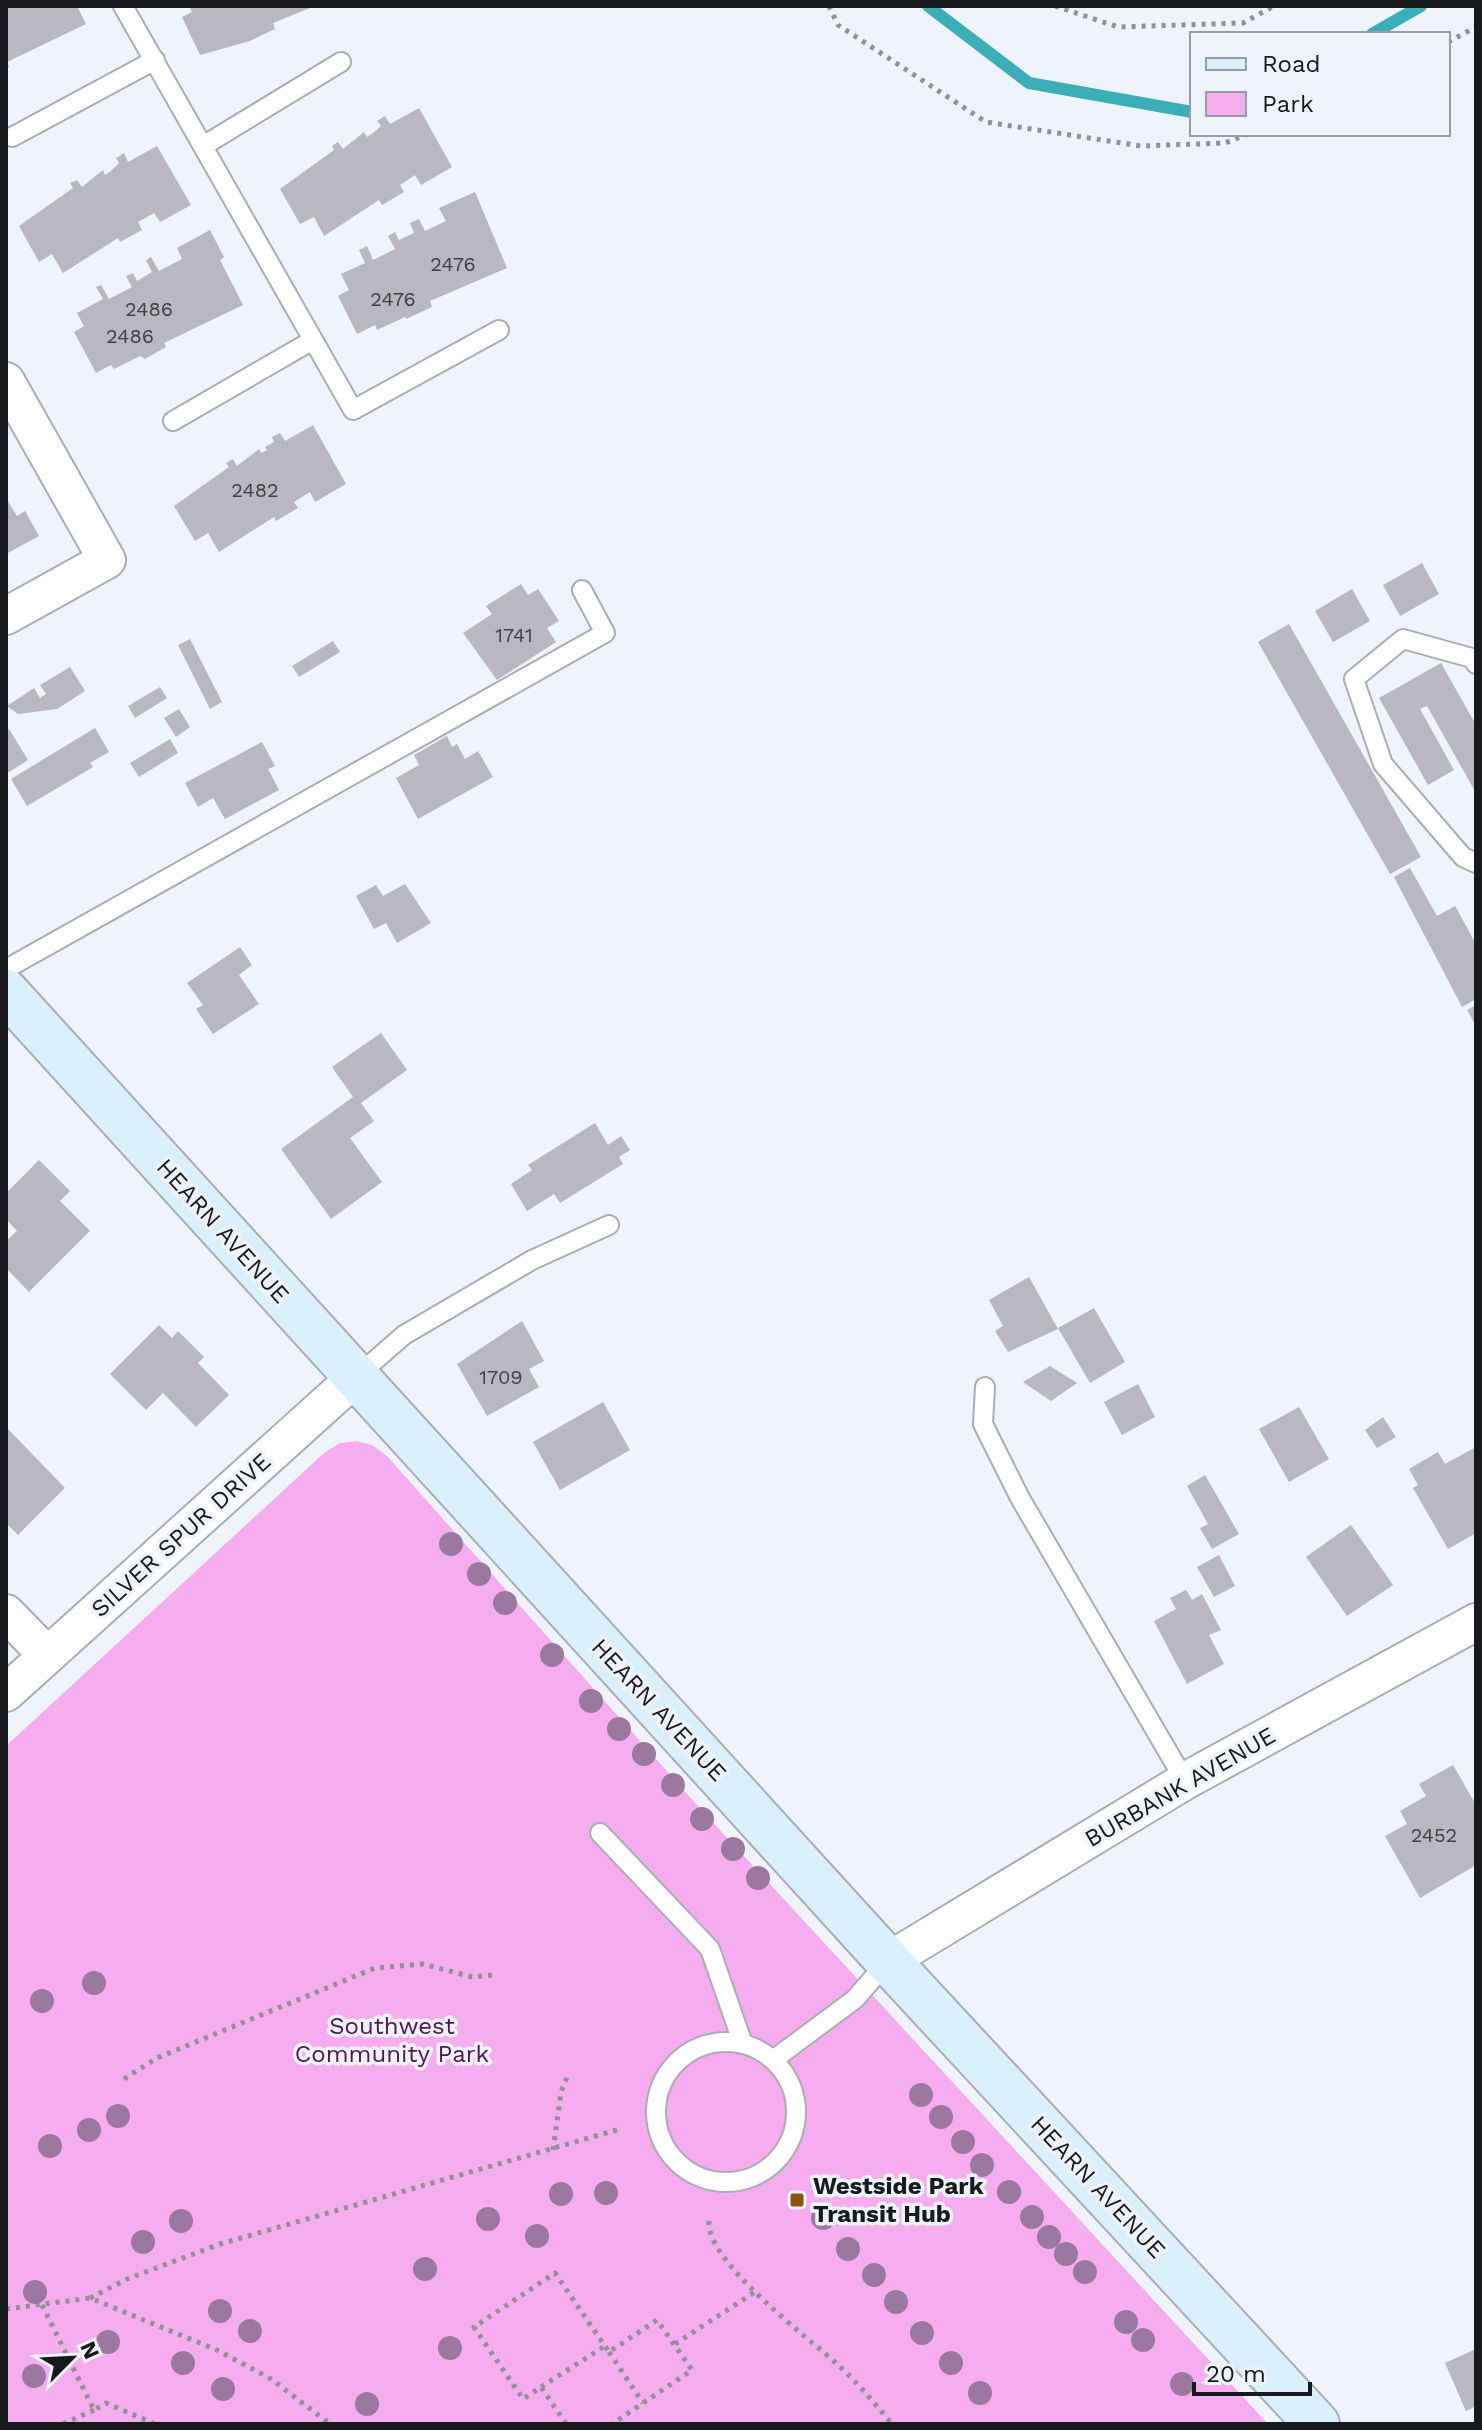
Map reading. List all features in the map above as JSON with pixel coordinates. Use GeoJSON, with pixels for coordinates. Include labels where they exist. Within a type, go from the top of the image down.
{"type":"FeatureCollection","features":[{"type":"Feature","properties":{"kind":"main road","name":"HEARN AVENUE"},"geometry":{"type":"LineString","coordinates":[[6,992],[888,1961],[1317,2424]]}},
{"type":"Feature","properties":{"kind":"street"},"geometry":{"type":"LineString","coordinates":[[6,381],[107,560],[6,616]]}},
{"type":"Feature","properties":{"kind":"street","name":"SILVER SPUR DRIVE"},"geometry":{"type":"LineString","coordinates":[[6,1693],[356,1377]]}},
{"type":"Feature","properties":{"kind":"street"},"geometry":{"type":"LineString","coordinates":[[6,1613],[47,1655]]}},
{"type":"Feature","properties":{"kind":"street","name":"BURBANK AVENUE"},"geometry":{"type":"LineString","coordinates":[[888,1961],[1185,1781],[1476,1622]]}},
{"type":"Feature","properties":{"kind":"lane"},"geometry":{"type":"LineString","coordinates":[[123,6],[353,410],[499,330]]}},
{"type":"Feature","properties":{"kind":"lane"},"geometry":{"type":"LineString","coordinates":[[12,137],[155,60]]}},
{"type":"Feature","properties":{"kind":"lane"},"geometry":{"type":"LineString","coordinates":[[203,146],[341,62]]}},
{"type":"Feature","properties":{"kind":"lane"},"geometry":{"type":"LineString","coordinates":[[173,421],[313,340]]}},
{"type":"Feature","properties":{"kind":"lane"},"geometry":{"type":"LineString","coordinates":[[6,969],[605,633],[582,590]]}},
{"type":"Feature","properties":{"kind":"lane"},"geometry":{"type":"LineString","coordinates":[[1476,664],[1472,658],[1403,639],[1354,679],[1383,764],[1463,857],[1476,863]]}},
{"type":"Feature","properties":{"kind":"lane"},"geometry":{"type":"LineString","coordinates":[[356,1377],[404,1335],[532,1260],[609,1225]]}},
{"type":"Feature","properties":{"kind":"lane"},"geometry":{"type":"LineString","coordinates":[[985,1387],[983,1424],[1020,1498],[1185,1781]]}},
{"type":"Feature","properties":{"kind":"lane"},"geometry":{"type":"LineString","coordinates":[[600,1833],[710,1949],[743,2044]]}},
{"type":"Feature","properties":{"kind":"lane"},"geometry":{"type":"LineString","coordinates":[[773,2060],[855,1999],[888,1961]]}},
{"type":"Feature","properties":{"kind":"lane"},"geometry":{"type":"LineString","coordinates":[[719,2042],[743,2044],[773,2060],[793,2089],[796,2108],[795,2131],[784,2152],[768,2170],[747,2180],[724,2183],[701,2178],[681,2166],[666,2149],[657,2127],[660,2092],[678,2062],[696,2048],[719,2042]]}},
{"type":"Feature","properties":{"kind":"path"},"geometry":{"type":"LineString","coordinates":[[829,6],[838,25],[986,122],[1141,146],[1225,143],[1243,136]]}},
{"type":"Feature","properties":{"kind":"path"},"geometry":{"type":"LineString","coordinates":[[1055,6],[1118,27],[1243,23],[1274,6]]}},
{"type":"Feature","properties":{"kind":"path"},"geometry":{"type":"LineString","coordinates":[[1450,41],[1476,27]]}},
{"type":"Feature","properties":{"kind":"path"},"geometry":{"type":"LineString","coordinates":[[124,2079],[157,2058],[375,1968],[423,1964],[472,1977],[493,1975]]}},
{"type":"Feature","properties":{"kind":"path"},"geometry":{"type":"LineString","coordinates":[[553,2150],[561,2092],[568,2075]]}},
{"type":"Feature","properties":{"kind":"path"},"geometry":{"type":"LineString","coordinates":[[6,2309],[90,2298],[127,2279],[220,2244],[620,2129]]}},
{"type":"Feature","properties":{"kind":"path"},"geometry":{"type":"LineString","coordinates":[[709,2221],[712,2242],[755,2292],[839,2366],[892,2424]]}},
{"type":"Feature","properties":{"kind":"path"},"geometry":{"type":"LineString","coordinates":[[605,2346],[523,2399],[474,2327],[555,2273],[605,2346],[643,2403]]}},
{"type":"Feature","properties":{"kind":"path"},"geometry":{"type":"LineString","coordinates":[[675,2344],[755,2292]]}},
{"type":"Feature","properties":{"kind":"path"},"geometry":{"type":"LineString","coordinates":[[90,2298],[217,2350],[290,2392],[330,2424]]}},
{"type":"Feature","properties":{"kind":"path"},"geometry":{"type":"LineString","coordinates":[[42,2305],[94,2410]]}},
{"type":"Feature","properties":{"kind":"path"},"geometry":{"type":"LineString","coordinates":[[609,2352],[657,2320],[692,2370],[612,2424]]}},
{"type":"Feature","properties":{"kind":"path"},"geometry":{"type":"LineString","coordinates":[[541,2387],[566,2424]]}},
{"type":"Feature","properties":{"kind":"path"},"geometry":{"type":"LineString","coordinates":[[63,2424],[106,2403],[155,2424]]}},
{"type":"Feature","properties":{"kind":"green space","name":"Southwest Community Park"},"geometry":{"type":"Polygon","coordinates":[[[356,1441],[372,1445],[387,1456],[697,1805],[1268,2424],[6,2424],[6,1746],[324,1453],[340,1443],[356,1441]]]}},
{"type":"Feature","properties":{"kind":"building"},"geometry":{"type":"Polygon","coordinates":[[[6,6],[77,6],[86,24],[7,62],[9,67],[6,69],[6,6]]]}},
{"type":"Feature","properties":{"kind":"building"},"geometry":{"type":"Polygon","coordinates":[[[189,6],[315,6],[273,23],[275,29],[250,41],[200,55],[182,17],[192,12],[189,6]]]}},
{"type":"Feature","properties":{"kind":"building"},"geometry":{"type":"Polygon","coordinates":[[[419,108],[452,167],[421,185],[415,175],[400,185],[404,192],[382,205],[379,200],[324,236],[314,217],[300,224],[280,189],[334,150],[332,146],[338,142],[343,149],[364,132],[367,137],[373,133],[381,126],[377,121],[385,116],[390,124],[419,108]]]}},
{"type":"Feature","properties":{"kind":"building"},"geometry":{"type":"Polygon","coordinates":[[[157,146],[191,205],[160,222],[154,213],[138,222],[142,230],[120,242],[118,238],[63,273],[52,254],[39,262],[19,226],[73,188],[70,183],[77,180],[82,187],[103,170],[105,175],[111,171],[119,163],[116,158],[124,153],[128,162],[157,146]]]}},
{"type":"Feature","properties":{"kind":"building"},"geometry":{"type":"Polygon","coordinates":[[[475,192],[507,268],[430,301],[432,307],[406,319],[377,330],[375,325],[357,334],[338,296],[349,290],[341,274],[365,263],[359,250],[367,246],[373,260],[395,249],[388,236],[395,232],[399,240],[414,233],[410,223],[419,219],[425,231],[446,221],[439,208],[475,192]]]}},
{"type":"Feature","properties":{"kind":"building"},"geometry":{"type":"Polygon","coordinates":[[[210,230],[224,257],[220,260],[243,305],[164,343],[166,347],[145,359],[140,356],[114,369],[111,365],[96,373],[74,332],[84,326],[77,313],[103,299],[96,287],[101,285],[109,299],[132,287],[126,276],[133,273],[137,281],[152,272],[146,260],[151,257],[159,271],[182,259],[177,248],[210,230]]]}},
{"type":"Feature","properties":{"kind":"building"},"geometry":{"type":"Polygon","coordinates":[[[313,425],[346,484],[315,502],[310,492],[294,502],[298,508],[276,521],[274,517],[219,552],[208,533],[195,541],[174,506],[229,467],[226,463],[233,459],[237,466],[259,449],[261,453],[267,450],[265,447],[274,442],[272,437],[280,433],[285,441],[313,425]]]}},
{"type":"Feature","properties":{"kind":"building"},"geometry":{"type":"Polygon","coordinates":[[[6,498],[17,516],[25,511],[39,536],[6,554],[6,498]]]}},
{"type":"Feature","properties":{"kind":"building"},"geometry":{"type":"Polygon","coordinates":[[[1422,563],[1439,594],[1400,616],[1383,585],[1422,563]]]}},
{"type":"Feature","properties":{"kind":"building"},"geometry":{"type":"Polygon","coordinates":[[[521,584],[528,595],[538,589],[559,621],[547,628],[556,642],[497,680],[463,633],[492,614],[486,606],[521,584]]]}},
{"type":"Feature","properties":{"kind":"building"},"geometry":{"type":"Polygon","coordinates":[[[1352,589],[1370,621],[1333,642],[1315,611],[1352,589]]]}},
{"type":"Feature","properties":{"kind":"building"},"geometry":{"type":"Polygon","coordinates":[[[1289,624],[1421,857],[1390,874],[1258,642],[1289,624]]]}},
{"type":"Feature","properties":{"kind":"building"},"geometry":{"type":"Polygon","coordinates":[[[190,639],[222,702],[210,709],[178,645],[190,639]]]}},
{"type":"Feature","properties":{"kind":"building"},"geometry":{"type":"Polygon","coordinates":[[[333,641],[340,652],[299,677],[292,666],[333,641]]]}},
{"type":"Feature","properties":{"kind":"building"},"geometry":{"type":"Polygon","coordinates":[[[1441,663],[1476,725],[1476,793],[1427,706],[1420,709],[1454,770],[1428,785],[1379,698],[1441,663]]]}},
{"type":"Feature","properties":{"kind":"building"},"geometry":{"type":"Polygon","coordinates":[[[70,667],[85,691],[57,709],[18,714],[7,706],[34,688],[40,698],[46,694],[40,685],[70,667]]]}},
{"type":"Feature","properties":{"kind":"building"},"geometry":{"type":"Polygon","coordinates":[[[160,687],[167,698],[135,718],[128,706],[160,687]]]}},
{"type":"Feature","properties":{"kind":"building"},"geometry":{"type":"Polygon","coordinates":[[[179,709],[190,727],[176,737],[164,718],[179,709]]]}},
{"type":"Feature","properties":{"kind":"building"},"geometry":{"type":"Polygon","coordinates":[[[95,728],[109,752],[90,763],[93,767],[27,806],[11,779],[95,728]]]}},
{"type":"Feature","properties":{"kind":"building"},"geometry":{"type":"Polygon","coordinates":[[[9,729],[28,760],[6,774],[6,731],[9,729]]]}},
{"type":"Feature","properties":{"kind":"building"},"geometry":{"type":"Polygon","coordinates":[[[447,736],[452,747],[457,744],[465,759],[478,751],[493,777],[418,819],[396,778],[419,765],[414,755],[447,736]]]}},
{"type":"Feature","properties":{"kind":"building"},"geometry":{"type":"Polygon","coordinates":[[[170,739],[178,753],[139,777],[130,763],[170,739]]]}},
{"type":"Feature","properties":{"kind":"building"},"geometry":{"type":"Polygon","coordinates":[[[262,742],[275,766],[268,769],[279,790],[225,819],[213,798],[198,807],[185,783],[262,742]]]}},
{"type":"Feature","properties":{"kind":"building"},"geometry":{"type":"Polygon","coordinates":[[[1410,868],[1437,916],[1455,906],[1476,944],[1476,999],[1462,1007],[1394,877],[1410,868]]]}},
{"type":"Feature","properties":{"kind":"building"},"geometry":{"type":"Polygon","coordinates":[[[405,884],[431,923],[397,943],[386,923],[374,929],[356,896],[376,885],[383,896],[405,884]]]}},
{"type":"Feature","properties":{"kind":"building"},"geometry":{"type":"Polygon","coordinates":[[[240,947],[252,965],[239,975],[259,1004],[213,1034],[196,1009],[203,1005],[187,983],[240,947]]]}},
{"type":"Feature","properties":{"kind":"building"},"geometry":{"type":"Polygon","coordinates":[[[1476,1005],[1476,1026],[1467,1010],[1476,1005]]]}},
{"type":"Feature","properties":{"kind":"building"},"geometry":{"type":"Polygon","coordinates":[[[381,1033],[407,1070],[361,1103],[374,1121],[350,1138],[382,1182],[331,1219],[281,1149],[353,1097],[332,1067],[381,1033]]]}},
{"type":"Feature","properties":{"kind":"building"},"geometry":{"type":"Polygon","coordinates":[[[595,1123],[608,1145],[621,1136],[630,1150],[619,1157],[623,1164],[560,1203],[554,1194],[527,1211],[511,1184],[532,1170],[528,1165],[595,1123]]]}},
{"type":"Feature","properties":{"kind":"building"},"geometry":{"type":"Polygon","coordinates":[[[39,1160],[70,1191],[60,1201],[90,1231],[29,1292],[6,1268],[6,1241],[17,1231],[6,1219],[6,1193],[39,1160]]]}},
{"type":"Feature","properties":{"kind":"building"},"geometry":{"type":"Polygon","coordinates":[[[1029,1277],[1058,1329],[1008,1352],[995,1331],[1003,1326],[989,1300],[1029,1277]]]}},
{"type":"Feature","properties":{"kind":"building"},"geometry":{"type":"Polygon","coordinates":[[[1094,1308],[1125,1362],[1090,1383],[1058,1328],[1094,1308]]]}},
{"type":"Feature","properties":{"kind":"building"},"geometry":{"type":"Polygon","coordinates":[[[522,1321],[544,1361],[529,1369],[539,1387],[487,1416],[457,1364],[522,1321]]]}},
{"type":"Feature","properties":{"kind":"building"},"geometry":{"type":"Polygon","coordinates":[[[159,1325],[172,1338],[178,1331],[204,1357],[198,1363],[229,1395],[196,1427],[163,1393],[146,1410],[110,1374],[159,1325]]]}},
{"type":"Feature","properties":{"kind":"building"},"geometry":{"type":"Polygon","coordinates":[[[1050,1366],[1077,1383],[1051,1401],[1023,1382],[1050,1366]]]}},
{"type":"Feature","properties":{"kind":"building"},"geometry":{"type":"Polygon","coordinates":[[[1138,1384],[1155,1417],[1122,1435],[1104,1402],[1138,1384]]]}},
{"type":"Feature","properties":{"kind":"building"},"geometry":{"type":"Polygon","coordinates":[[[603,1402],[630,1450],[560,1490],[533,1442],[603,1402]]]}},
{"type":"Feature","properties":{"kind":"building"},"geometry":{"type":"Polygon","coordinates":[[[1299,1407],[1329,1459],[1289,1482],[1259,1429],[1299,1407]]]}},
{"type":"Feature","properties":{"kind":"building"},"geometry":{"type":"Polygon","coordinates":[[[1383,1417],[1396,1437],[1377,1448],[1365,1430],[1383,1417]]]}},
{"type":"Feature","properties":{"kind":"building"},"geometry":{"type":"Polygon","coordinates":[[[6,1427],[65,1488],[18,1535],[6,1523],[6,1427]]]}},
{"type":"Feature","properties":{"kind":"building"},"geometry":{"type":"Polygon","coordinates":[[[1476,1447],[1476,1533],[1448,1549],[1413,1488],[1418,1485],[1409,1469],[1438,1452],[1445,1464],[1476,1447]]]}},
{"type":"Feature","properties":{"kind":"building"},"geometry":{"type":"Polygon","coordinates":[[[1205,1475],[1239,1534],[1212,1549],[1200,1528],[1208,1524],[1187,1486],[1205,1475]]]}},
{"type":"Feature","properties":{"kind":"building"},"geometry":{"type":"Polygon","coordinates":[[[1351,1525],[1393,1585],[1347,1616],[1306,1557],[1351,1525]]]}},
{"type":"Feature","properties":{"kind":"building"},"geometry":{"type":"Polygon","coordinates":[[[1219,1555],[1235,1586],[1214,1597],[1197,1567],[1219,1555]]]}},
{"type":"Feature","properties":{"kind":"building"},"geometry":{"type":"Polygon","coordinates":[[[1186,1590],[1192,1600],[1202,1594],[1221,1630],[1209,1635],[1224,1664],[1187,1684],[1154,1621],[1176,1609],[1170,1598],[1186,1590]]]}},
{"type":"Feature","properties":{"kind":"building"},"geometry":{"type":"Polygon","coordinates":[[[1453,1765],[1476,1805],[1476,1865],[1420,1898],[1385,1836],[1407,1824],[1400,1811],[1426,1796],[1419,1784],[1453,1765]]]}},
{"type":"Feature","properties":{"kind":"building"},"geometry":{"type":"Polygon","coordinates":[[[1476,2349],[1476,2406],[1466,2411],[1445,2363],[1476,2349]]]}},
{"type":"Feature","properties":{"kind":"waterway"},"geometry":{"type":"LineString","coordinates":[[928,6],[1029,83],[1190,112]]}},
{"type":"Feature","properties":{"kind":"waterway"},"geometry":{"type":"LineString","coordinates":[[1376,32],[1421,6]]}},
{"type":"Feature","properties":{"kind":"place","name":"Westside Park Transit Hub"},"geometry":{"type":"Point","coordinates":[797,2200]}}]}
